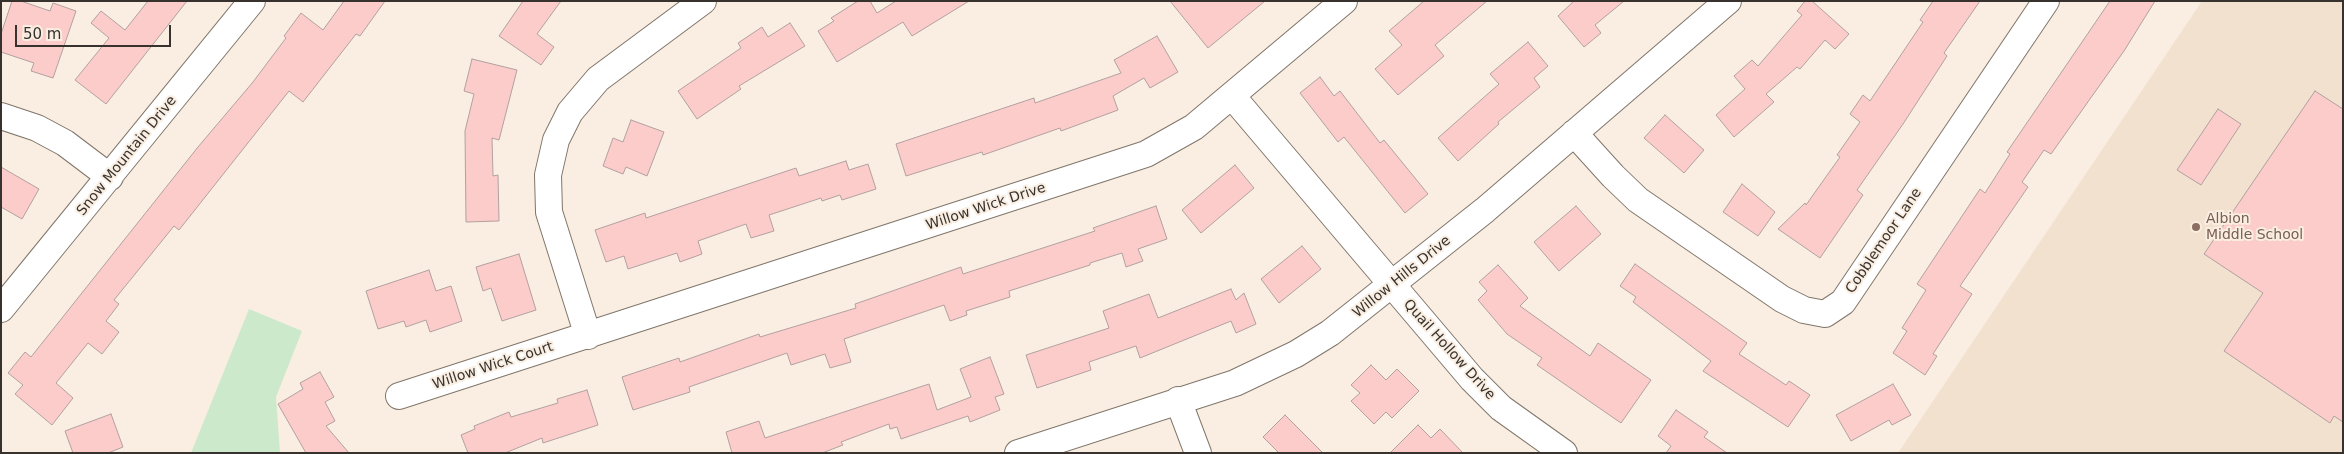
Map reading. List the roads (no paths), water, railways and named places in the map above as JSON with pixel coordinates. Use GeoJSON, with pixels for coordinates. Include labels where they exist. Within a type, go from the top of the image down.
{"type":"FeatureCollection","features":[{"type":"Feature","properties":{"kind":"street","name":"Snow Mountain Drive"},"geometry":{"type":"LineString","coordinates":[[1,309],[252,1]]}},
{"type":"Feature","properties":{"kind":"street"},"geometry":{"type":"LineString","coordinates":[[588,336],[549,212],[548,175],[556,140],[570,112],[598,78],[703,1]]}},
{"type":"Feature","properties":{"kind":"street","name":"Willow Wick Drive"},"geometry":{"type":"LineString","coordinates":[[588,336],[1125,162],[1180,136],[1232,96],[1344,1]]}},
{"type":"Feature","properties":{"kind":"street","name":"Willow Hills Drive"},"geometry":{"type":"LineString","coordinates":[[1018,453],[1235,383],[1296,354],[1330,333],[1392,286],[1728,1]]}},
{"type":"Feature","properties":{"kind":"street","name":"Cobblemoor Lane"},"geometry":{"type":"LineString","coordinates":[[1574,133],[1612,176],[1638,200],[1782,299],[1804,310],[1825,314],[1843,302],[2046,1]]}},
{"type":"Feature","properties":{"kind":"street","name":"Quail Hollow Drive"},"geometry":{"type":"LineString","coordinates":[[1232,96],[1472,379],[1501,408],[1564,453]]}},
{"type":"Feature","properties":{"kind":"street"},"geometry":{"type":"LineString","coordinates":[[1,116],[37,128],[65,142],[110,177]]}},
{"type":"Feature","properties":{"kind":"street","name":"Willow Wick Court"},"geometry":{"type":"LineString","coordinates":[[399,396],[588,336]]}},
{"type":"Feature","properties":{"kind":"street"},"geometry":{"type":"LineString","coordinates":[[1178,400],[1198,453]]}},
{"type":"Feature","properties":{"kind":"place","name":"Albion Middle School"},"geometry":{"type":"Point","coordinates":[2196,227]}}]}
